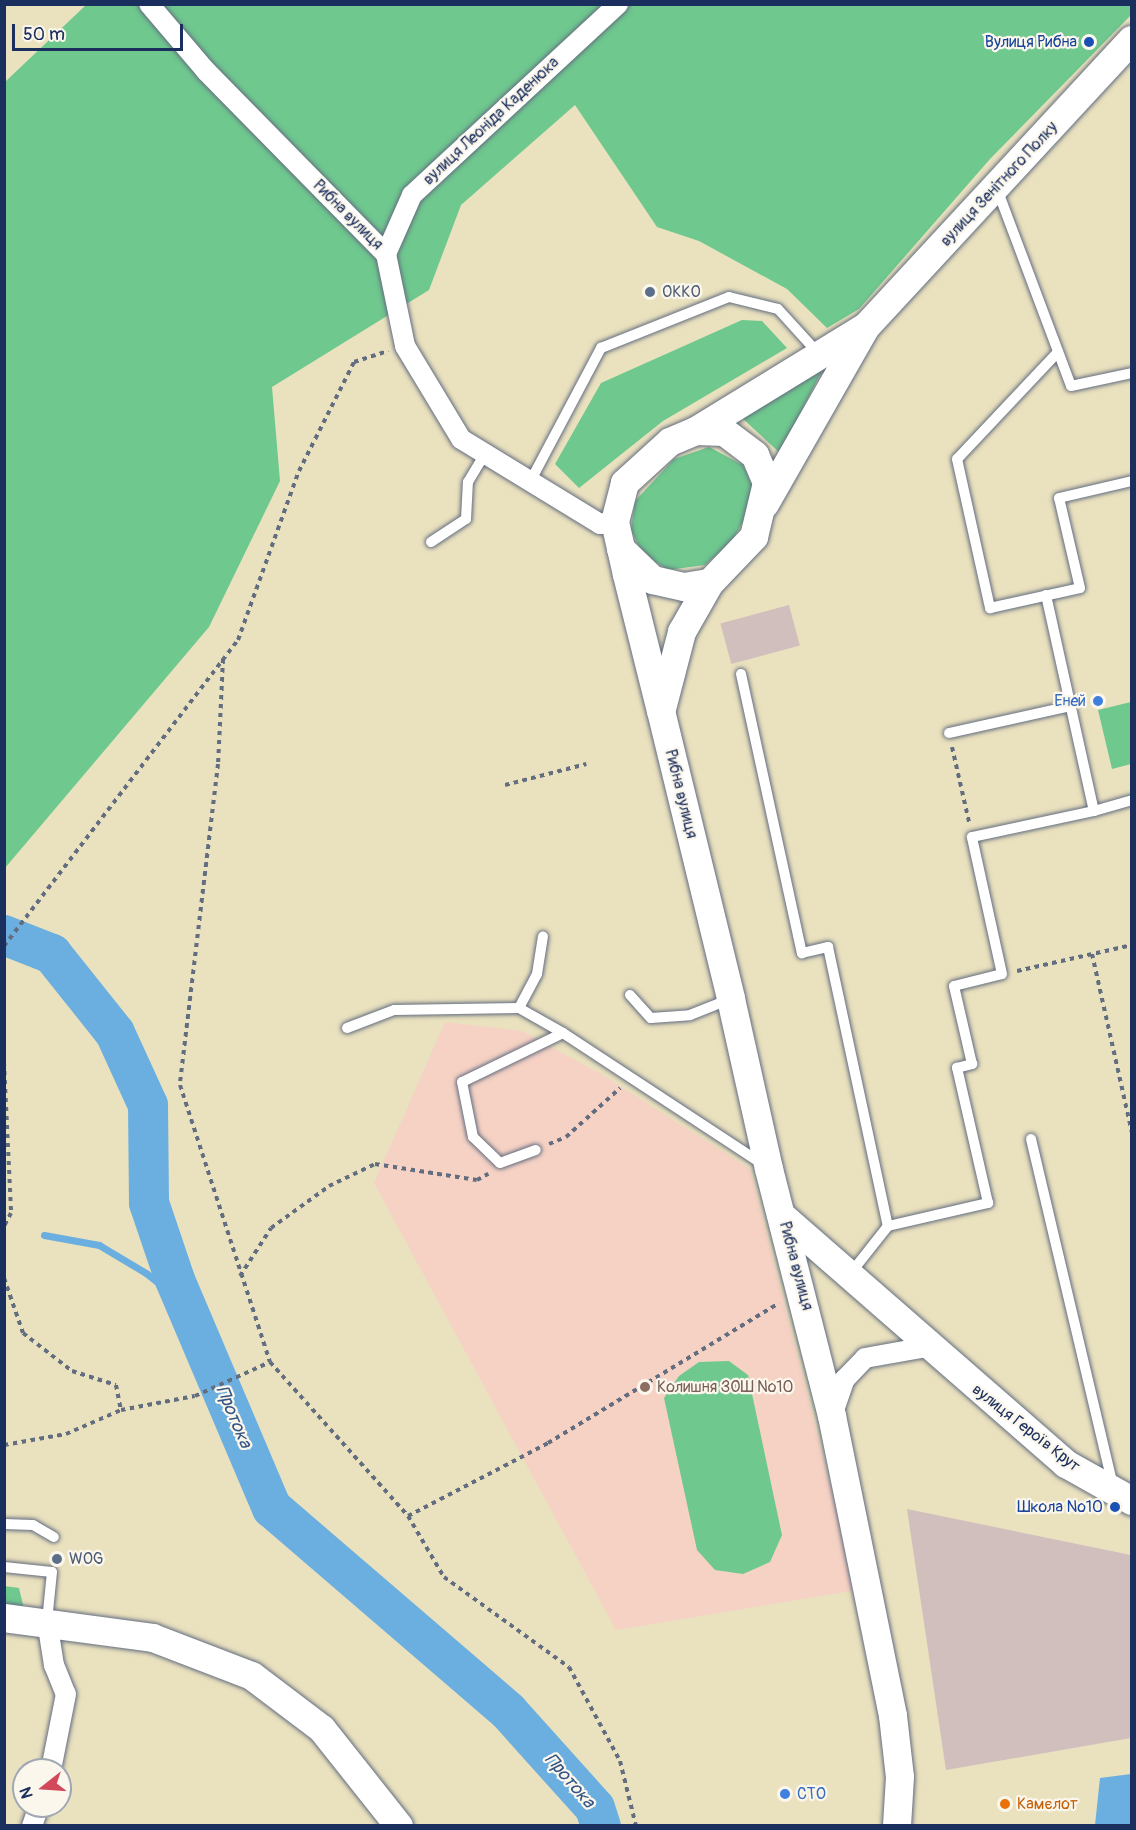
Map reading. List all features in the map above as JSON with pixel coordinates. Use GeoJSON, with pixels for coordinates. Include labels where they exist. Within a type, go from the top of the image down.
{"type":"FeatureCollection","features":[{"type":"Feature","properties":{"kind":"street","name":"Рибна вулиця"},"geometry":{"type":"LineString","coordinates":[[149,4],[206,71],[386,254],[405,346],[461,439],[618,535],[770,1169],[803,1289],[832,1416],[893,1716],[900,1777],[897,1826]]}},
{"type":"Feature","properties":{"kind":"street","name":"вулиця Леоніда Каденюка"},"geometry":{"type":"LineString","coordinates":[[386,254],[412,195],[618,4]]}},
{"type":"Feature","properties":{"kind":"street","name":"вулиця Зенітного Полку"},"geometry":{"type":"LineString","coordinates":[[763,508],[866,327],[997,189],[1131,40]]}},
{"type":"Feature","properties":{"kind":"street","name":"вулиця Зенітного Полку"},"geometry":{"type":"LineString","coordinates":[[696,431],[817,352],[866,327]]}},
{"type":"Feature","properties":{"kind":"street"},"geometry":{"type":"LineString","coordinates":[[696,431],[725,432],[755,455],[767,483],[763,508],[754,537],[710,583],[684,587],[653,580],[618,535],[625,483],[670,442],[696,431]]}},
{"type":"Feature","properties":{"kind":"street","name":"Рибна вулиця"},"geometry":{"type":"LineString","coordinates":[[661,711],[682,632],[710,583]]}},
{"type":"Feature","properties":{"kind":"street","name":"вулиця Героїв Крут"},"geometry":{"type":"LineString","coordinates":[[783,1216],[847,1277],[1066,1464],[1123,1496]]}},
{"type":"Feature","properties":{"kind":"street"},"geometry":{"type":"LineString","coordinates":[[832,1416],[845,1379],[865,1358],[927,1347]]}},
{"type":"Feature","properties":{"kind":"street"},"geometry":{"type":"LineString","coordinates":[[4,1618],[47,1621],[153,1638],[252,1676],[322,1730],[399,1826]]}},
{"type":"Feature","properties":{"kind":"street"},"geometry":{"type":"LineString","coordinates":[[47,1621],[54,1665],[66,1694],[53,1758]]}},
{"type":"Feature","properties":{"kind":"lane"},"geometry":{"type":"LineString","coordinates":[[997,189],[1071,386],[1131,373]]}},
{"type":"Feature","properties":{"kind":"lane"},"geometry":{"type":"LineString","coordinates":[[530,482],[601,348],[729,297],[778,309],[817,352]]}},
{"type":"Feature","properties":{"kind":"lane"},"geometry":{"type":"LineString","coordinates":[[1058,352],[957,459],[990,608],[1080,588],[1059,498],[1131,482]]}},
{"type":"Feature","properties":{"kind":"lane"},"geometry":{"type":"LineString","coordinates":[[431,542],[466,519],[468,482],[485,453]]}},
{"type":"Feature","properties":{"kind":"lane"},"geometry":{"type":"LineString","coordinates":[[1046,595],[1094,811]]}},
{"type":"Feature","properties":{"kind":"lane"},"geometry":{"type":"LineString","coordinates":[[741,674],[802,953],[828,947],[888,1226]]}},
{"type":"Feature","properties":{"kind":"lane"},"geometry":{"type":"LineString","coordinates":[[949,733],[1071,706]]}},
{"type":"Feature","properties":{"kind":"lane"},"geometry":{"type":"LineString","coordinates":[[847,1277],[888,1226],[988,1203],[957,1068],[972,1065],[954,986],[1002,974],[972,837],[1094,811],[1131,800]]}},
{"type":"Feature","properties":{"kind":"lane"},"geometry":{"type":"LineString","coordinates":[[519,1008],[537,974],[543,936]]}},
{"type":"Feature","properties":{"kind":"lane"},"geometry":{"type":"LineString","coordinates":[[630,995],[651,1018],[690,1015],[731,999]]}},
{"type":"Feature","properties":{"kind":"lane"},"geometry":{"type":"LineString","coordinates":[[347,1028],[394,1010],[519,1008],[564,1033],[770,1169]]}},
{"type":"Feature","properties":{"kind":"lane"},"geometry":{"type":"LineString","coordinates":[[536,1150],[500,1163],[473,1137],[462,1082],[564,1033]]}},
{"type":"Feature","properties":{"kind":"lane"},"geometry":{"type":"LineString","coordinates":[[1031,1139],[1123,1496]]}},
{"type":"Feature","properties":{"kind":"lane"},"geometry":{"type":"LineString","coordinates":[[4,1524],[33,1525],[54,1537]]}},
{"type":"Feature","properties":{"kind":"lane"},"geometry":{"type":"LineString","coordinates":[[4,1567],[52,1567],[47,1621]]}},
{"type":"Feature","properties":{"kind":"path"},"geometry":{"type":"LineString","coordinates":[[4,946],[26,913],[238,640],[299,471],[354,362],[405,346]]}},
{"type":"Feature","properties":{"kind":"path"},"geometry":{"type":"LineString","coordinates":[[224,659],[219,764],[180,1085],[239,1277],[270,1362],[408,1516],[444,1577],[569,1667],[620,1761],[636,1826]]}},
{"type":"Feature","properties":{"kind":"path"},"geometry":{"type":"LineString","coordinates":[[949,733],[972,837]]}},
{"type":"Feature","properties":{"kind":"path"},"geometry":{"type":"LineString","coordinates":[[505,785],[586,765]]}},
{"type":"Feature","properties":{"kind":"path"},"geometry":{"type":"LineString","coordinates":[[1002,974],[1131,945]]}},
{"type":"Feature","properties":{"kind":"path"},"geometry":{"type":"LineString","coordinates":[[1092,954],[1131,1133]]}},
{"type":"Feature","properties":{"kind":"path"},"geometry":{"type":"LineString","coordinates":[[4,1062],[11,1213],[4,1226]]}},
{"type":"Feature","properties":{"kind":"path"},"geometry":{"type":"LineString","coordinates":[[239,1277],[271,1228],[329,1186],[375,1164]]}},
{"type":"Feature","properties":{"kind":"path"},"geometry":{"type":"LineString","coordinates":[[4,1209],[11,1213]]}},
{"type":"Feature","properties":{"kind":"path"},"geometry":{"type":"LineString","coordinates":[[4,1278],[22,1333],[72,1371],[116,1385],[122,1410]]}},
{"type":"Feature","properties":{"kind":"path"},"geometry":{"type":"LineString","coordinates":[[408,1516],[548,1443],[803,1289]]}},
{"type":"Feature","properties":{"kind":"path"},"geometry":{"type":"LineString","coordinates":[[4,1445],[66,1434],[122,1410],[195,1396],[270,1362]]}},
{"type":"Feature","properties":{"kind":"shaded area"},"geometry":{"type":"Polygon","coordinates":[[[789,605],[800,646],[731,664],[720,623],[789,605]]]}},
{"type":"Feature","properties":{"kind":"shaded area","name":"Колишня ЗОШ №10"},"geometry":{"type":"Polygon","coordinates":[[[445,1022],[522,1031],[601,1074],[750,1169],[857,1590],[616,1630],[374,1183],[445,1022]]]}},
{"type":"Feature","properties":{"kind":"shaded area"},"geometry":{"type":"Polygon","coordinates":[[[907,1509],[1131,1555],[1131,1738],[946,1770],[907,1509]]]}},
{"type":"Feature","properties":{"kind":"green space"},"geometry":{"type":"Polygon","coordinates":[[[86,5],[1131,5],[1131,15],[990,159],[859,309],[827,328],[787,289],[699,241],[657,227],[575,105],[461,205],[429,290],[272,387],[280,481],[209,627],[5,868],[5,82],[86,5]]]}},
{"type":"Feature","properties":{"kind":"green space"},"geometry":{"type":"Polygon","coordinates":[[[742,320],[762,321],[787,348],[663,421],[579,488],[555,464],[601,383],[742,320]]]}},
{"type":"Feature","properties":{"kind":"green space"},"geometry":{"type":"Polygon","coordinates":[[[826,363],[780,453],[741,417],[826,363]]]}},
{"type":"Feature","properties":{"kind":"green space"},"geometry":{"type":"Polygon","coordinates":[[[709,447],[743,465],[753,487],[751,508],[732,541],[705,565],[668,570],[642,553],[631,530],[635,501],[674,459],[709,447]]]}},
{"type":"Feature","properties":{"kind":"green space"},"geometry":{"type":"Polygon","coordinates":[[[1131,702],[1131,764],[1112,769],[1098,710],[1131,702]]]}},
{"type":"Feature","properties":{"kind":"green space"},"geometry":{"type":"Polygon","coordinates":[[[729,1361],[748,1375],[782,1535],[770,1562],[743,1574],[715,1570],[697,1550],[664,1398],[679,1376],[699,1362],[729,1361]]]}},
{"type":"Feature","properties":{"kind":"green space"},"geometry":{"type":"Polygon","coordinates":[[[4,1586],[19,1588],[24,1609],[5,1606],[4,1586]]]}},
{"type":"Feature","properties":{"kind":"water"},"geometry":{"type":"Polygon","coordinates":[[[1131,1774],[1131,1825],[1095,1825],[1100,1778],[1131,1774]]]}},
{"type":"Feature","properties":{"kind":"waterway","name":"Протока"},"geometry":{"type":"LineString","coordinates":[[4,935],[52,954],[115,1033],[148,1105],[149,1203],[175,1280],[272,1508],[508,1711],[595,1808],[601,1826]]}},
{"type":"Feature","properties":{"kind":"waterway"},"geometry":{"type":"LineString","coordinates":[[44,1235],[99,1245],[146,1273],[187,1306]]}},
{"type":"Feature","properties":{"kind":"place","name":"Вулиця Рибна"},"geometry":{"type":"Point","coordinates":[1089,42]}},
{"type":"Feature","properties":{"kind":"place","name":"ОККО"},"geometry":{"type":"Point","coordinates":[650,292]}},
{"type":"Feature","properties":{"kind":"place","name":"Еней"},"geometry":{"type":"Point","coordinates":[1098,701]}},
{"type":"Feature","properties":{"kind":"place","name":"Колишня ЗОШ №10"},"geometry":{"type":"Point","coordinates":[645,1387]}},
{"type":"Feature","properties":{"kind":"place","name":"Школа №10"},"geometry":{"type":"Point","coordinates":[1115,1507]}},
{"type":"Feature","properties":{"kind":"place","name":"WOG"},"geometry":{"type":"Point","coordinates":[57,1559]}},
{"type":"Feature","properties":{"kind":"place","name":"СТО"},"geometry":{"type":"Point","coordinates":[785,1794]}},
{"type":"Feature","properties":{"kind":"place","name":"Камєлот"},"geometry":{"type":"Point","coordinates":[1005,1804]}}]}
